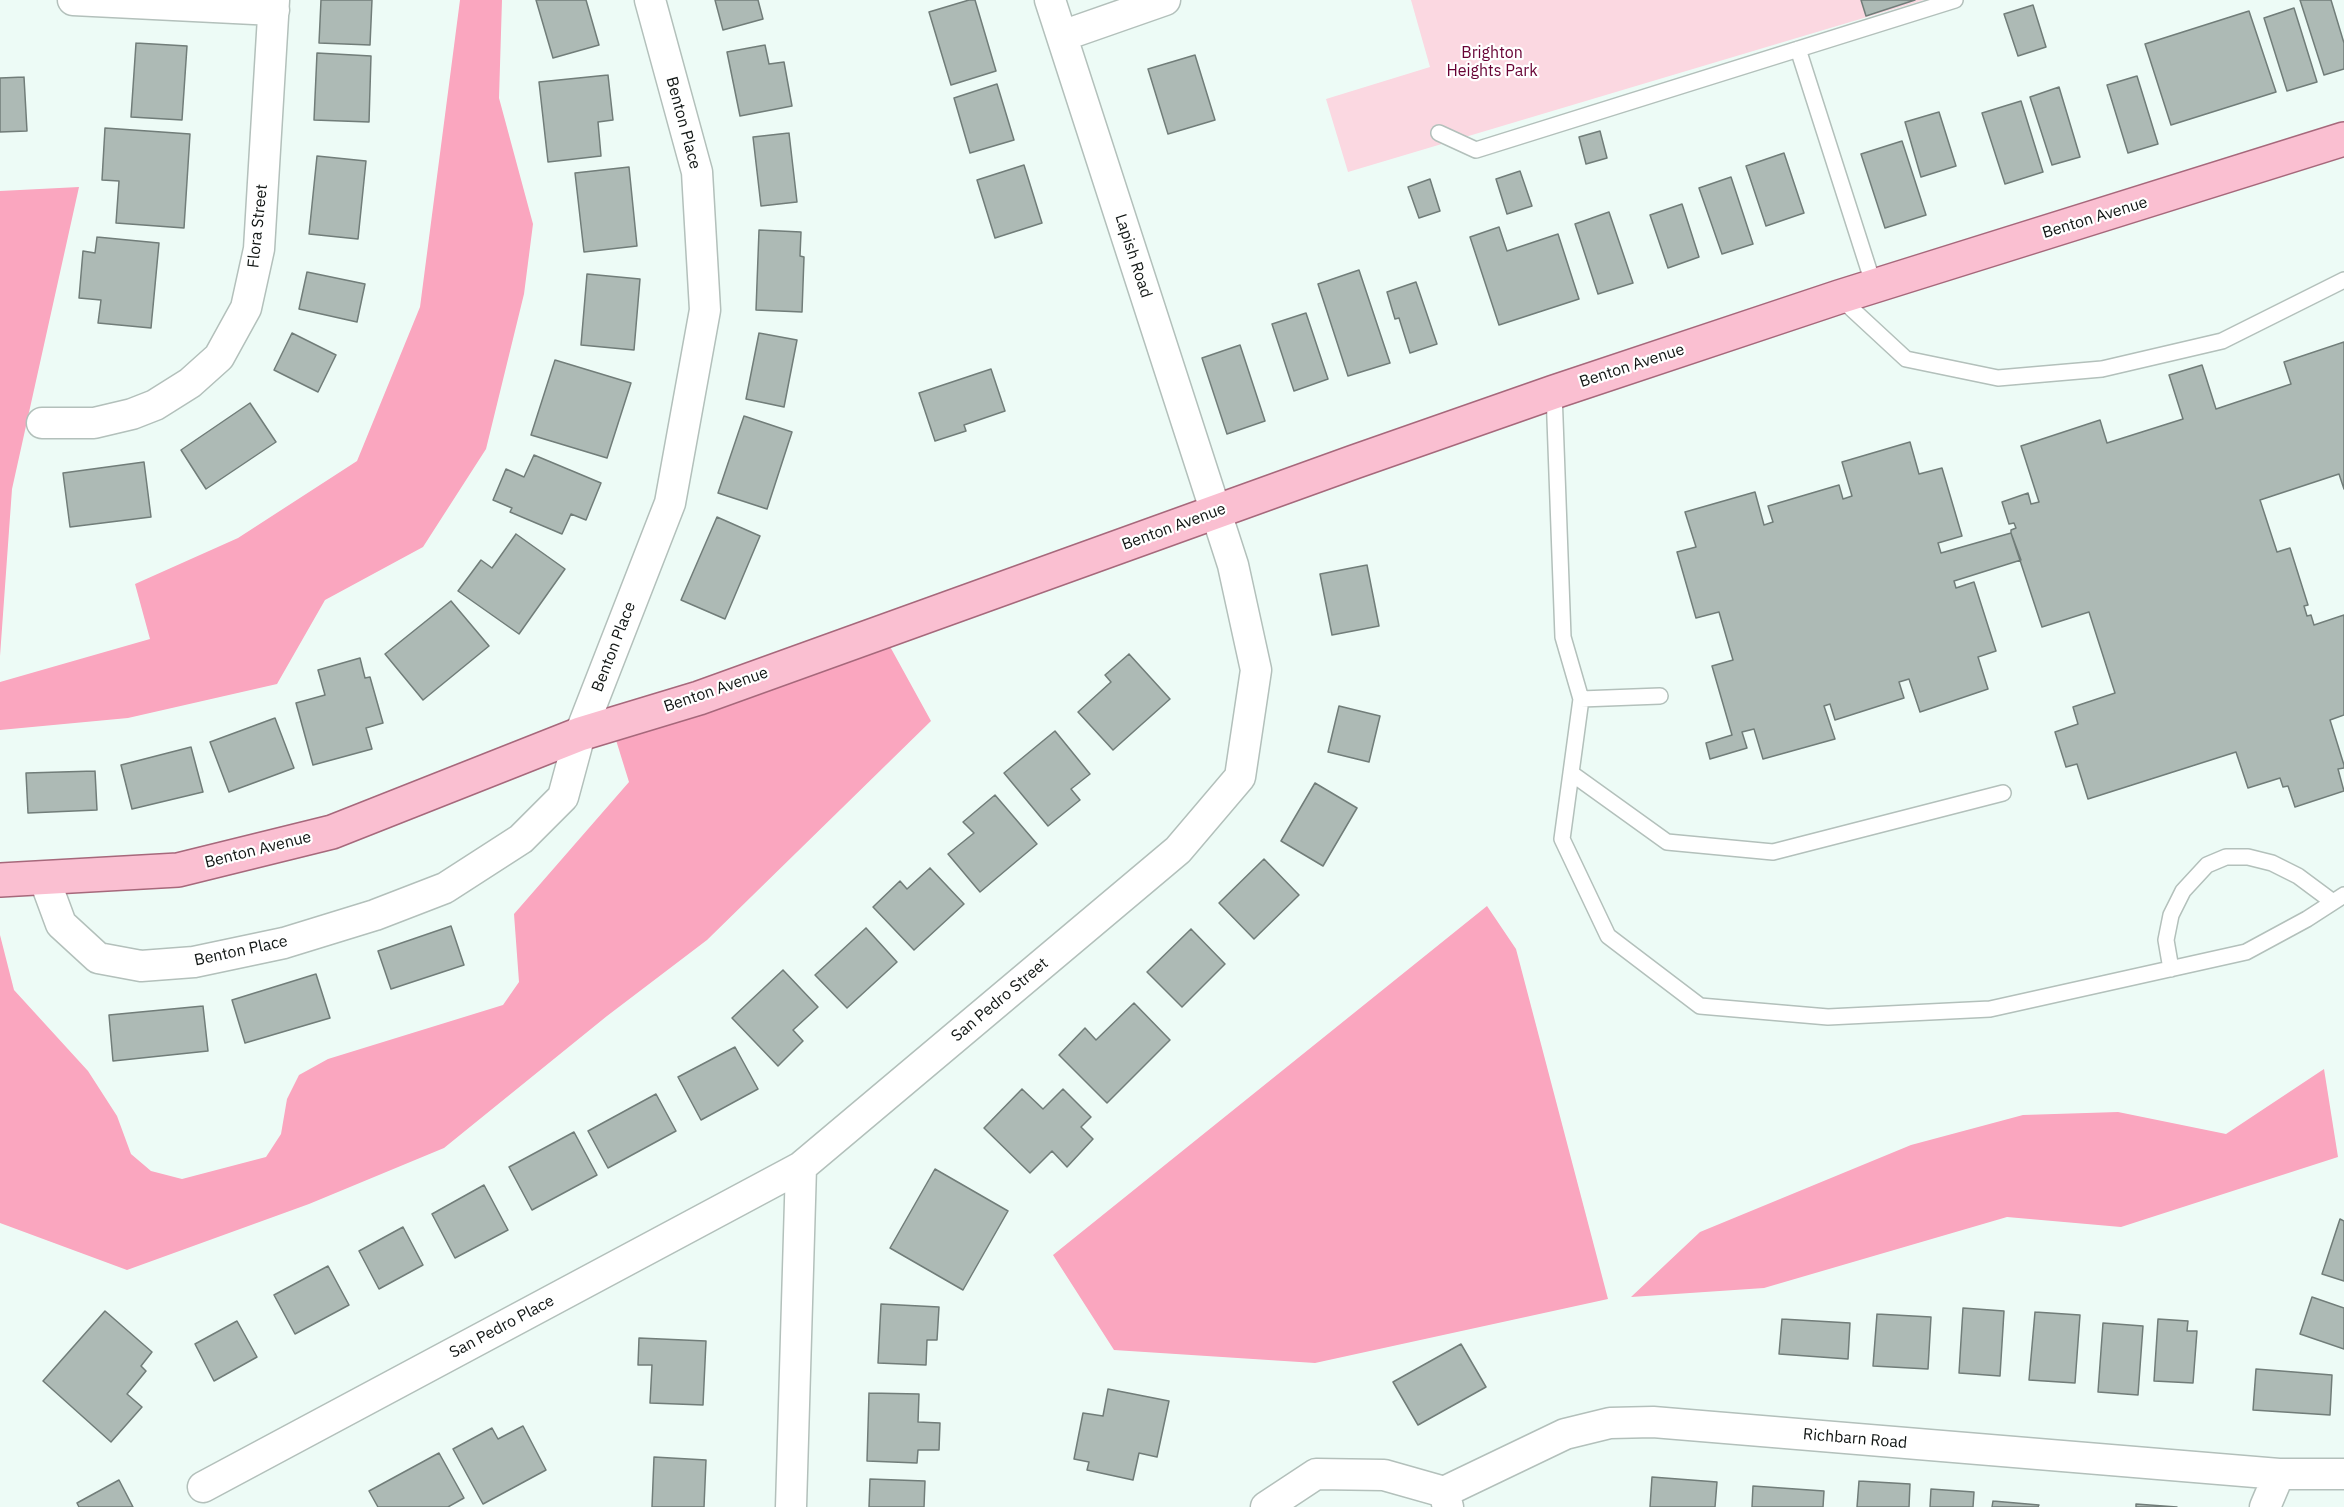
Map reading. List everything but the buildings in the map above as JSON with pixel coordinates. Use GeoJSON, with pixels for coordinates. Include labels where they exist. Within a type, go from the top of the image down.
{"type":"FeatureCollection","features":[{"type":"Feature","properties":{"kind":"main road","name":"Benton Avenue"},"geometry":{"type":"LineString","coordinates":[[0,880],[178,870],[332,832],[580,734],[710,694],[1554,392],[1839,297],[2344,139]]}},
{"type":"Feature","properties":{"kind":"street"},"geometry":{"type":"LineString","coordinates":[[73,0],[274,5]]}},
{"type":"Feature","properties":{"kind":"street","name":"Benton Place"},"geometry":{"type":"LineString","coordinates":[[44,878],[61,924],[98,958],[141,966],[206,959],[284,943],[375,915],[445,888],[521,839],[563,797],[580,734],[670,503],[705,310],[697,172],[650,0]]}},
{"type":"Feature","properties":{"kind":"street","name":"Lapish Road"},"geometry":{"type":"LineString","coordinates":[[1050,0],[1215,512]]}},
{"type":"Feature","properties":{"kind":"street"},"geometry":{"type":"LineString","coordinates":[[1062,36],[1165,0]]}},
{"type":"Feature","properties":{"kind":"street","name":"Flora Street"},"geometry":{"type":"LineString","coordinates":[[42,423],[94,423],[132,414],[155,405],[190,382],[219,357],[246,308],[259,249],[274,5]]}},
{"type":"Feature","properties":{"kind":"street","name":"San Pedro Street"},"geometry":{"type":"LineString","coordinates":[[801,1167],[1178,850],[1240,777],[1256,670],[1233,565],[1215,512]]}},
{"type":"Feature","properties":{"kind":"street"},"geometry":{"type":"LineString","coordinates":[[791,1507],[801,1167]]}},
{"type":"Feature","properties":{"kind":"street","name":"San Pedro Place"},"geometry":{"type":"LineString","coordinates":[[203,1487],[801,1167]]}},
{"type":"Feature","properties":{"kind":"street","name":"Richbarn Road"},"geometry":{"type":"LineString","coordinates":[[1446,1500],[1565,1434],[1610,1423],[1665,1423],[2279,1474],[2344,1474]]}},
{"type":"Feature","properties":{"kind":"street"},"geometry":{"type":"LineString","coordinates":[[1266,1507],[1316,1474],[1384,1475],[1446,1500]]}},
{"type":"Feature","properties":{"kind":"street"},"geometry":{"type":"LineString","coordinates":[[2265,1507],[2279,1474]]}},
{"type":"Feature","properties":{"kind":"lane"},"geometry":{"type":"LineString","coordinates":[[1439,132],[1476,150],[1955,0]]}},
{"type":"Feature","properties":{"kind":"lane"},"geometry":{"type":"LineString","coordinates":[[1798,49],[1874,286]]}},
{"type":"Feature","properties":{"kind":"lane"},"geometry":{"type":"LineString","coordinates":[[1839,297],[1906,359],[1998,378],[2102,369],[2222,341],[2344,280]]}},
{"type":"Feature","properties":{"kind":"lane"},"geometry":{"type":"LineString","coordinates":[[1554,392],[1563,637],[1581,699],[1562,839],[1608,936],[1700,1006],[1828,1017],[1990,1009],[2170,969],[2246,952],[2307,919],[2339,898],[2272,864],[2247,857],[2226,858],[2207,865],[2183,891],[2171,915],[2166,940],[2170,969]]}},
{"type":"Feature","properties":{"kind":"lane"},"geometry":{"type":"LineString","coordinates":[[1581,699],[1660,696]]}},
{"type":"Feature","properties":{"kind":"lane"},"geometry":{"type":"LineString","coordinates":[[1571,773],[1667,842],[1773,852],[2003,793]]}},
{"type":"Feature","properties":{"kind":"green space","name":"Brighton Heights Park"},"geometry":{"type":"Polygon","coordinates":[[[1411,0],[1924,0],[1348,172],[1326,99],[1430,67],[1411,0]]]}},
{"type":"Feature","properties":{"kind":"shaded area"},"geometry":{"type":"Polygon","coordinates":[[[460,0],[502,0],[499,98],[533,224],[524,294],[486,449],[423,547],[325,600],[277,684],[128,718],[0,730],[0,682],[150,639],[135,584],[238,538],[357,461],[420,307],[460,0]]]}},
{"type":"Feature","properties":{"kind":"shaded area"},"geometry":{"type":"Polygon","coordinates":[[[79,187],[12,489],[0,656],[0,191],[79,187]]]}},
{"type":"Feature","properties":{"kind":"shaded area"},"geometry":{"type":"Polygon","coordinates":[[[882,632],[931,721],[707,940],[607,1016],[444,1148],[309,1204],[127,1270],[0,1223],[0,935],[14,990],[88,1071],[117,1116],[131,1154],[151,1171],[182,1179],[266,1157],[281,1134],[287,1099],[299,1075],[328,1059],[503,1005],[519,982],[514,914],[629,782],[611,724],[882,632]]]}},
{"type":"Feature","properties":{"kind":"shaded area"},"geometry":{"type":"Polygon","coordinates":[[[1487,906],[1516,949],[1608,1299],[1315,1363],[1114,1350],[1053,1255],[1487,906]]]}},
{"type":"Feature","properties":{"kind":"shaded area"},"geometry":{"type":"Polygon","coordinates":[[[2324,1069],[2338,1157],[2121,1227],[2007,1217],[1764,1288],[1631,1297],[1700,1232],[1911,1145],[2023,1115],[2118,1112],[2226,1134],[2324,1069]]]}}]}
